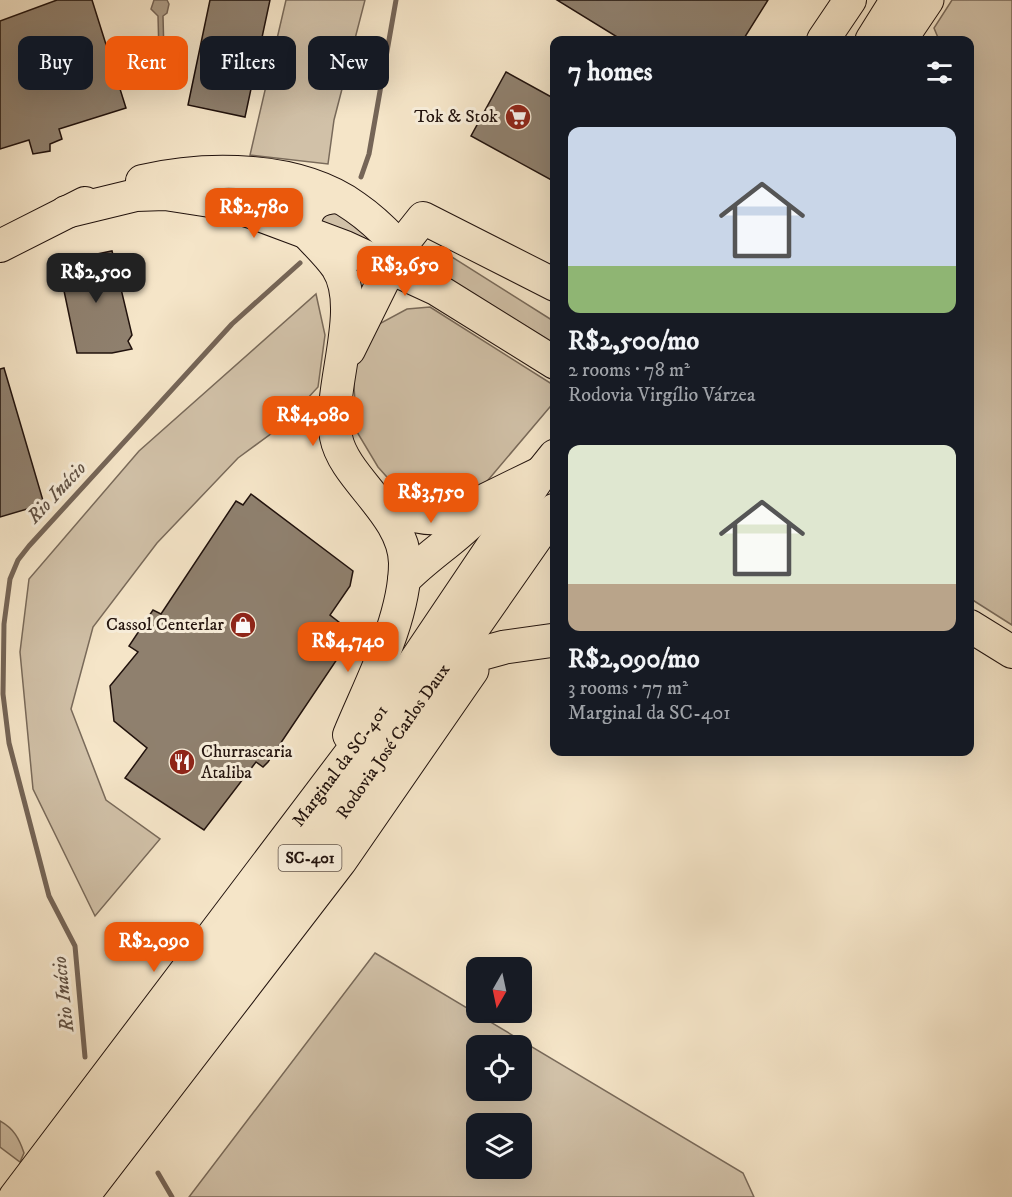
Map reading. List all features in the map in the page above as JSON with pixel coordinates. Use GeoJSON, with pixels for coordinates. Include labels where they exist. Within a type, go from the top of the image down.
{"type":"FeatureCollection","features":[{"type":"Feature","properties":{"kind":"highway"},"geometry":{"type":"LineString","coordinates":[[874,36],[897,0]]}},
{"type":"Feature","properties":{"kind":"highway"},"geometry":{"type":"LineString","coordinates":[[903,36],[927,0]]}},
{"type":"Feature","properties":{"kind":"highway","name":"Rodovia José Carlos Daux"},"geometry":{"type":"LineString","coordinates":[[51,1197],[327,837],[550,517]]}},
{"type":"Feature","properties":{"kind":"highway","name":"Rodovia José Carlos Daux"},"geometry":{"type":"LineString","coordinates":[[82,1197],[340,861],[550,557]]}},
{"type":"Feature","properties":{"kind":"highway"},"geometry":{"type":"LineString","coordinates":[[483,653],[505,647],[550,641]]}},
{"type":"Feature","properties":{"kind":"main road"},"geometry":{"type":"LineString","coordinates":[[826,36],[850,0]]}},
{"type":"Feature","properties":{"kind":"main road"},"geometry":{"type":"LineString","coordinates":[[0,246],[127,184],[165,176],[222,173],[275,177],[298,182],[337,197],[369,218],[411,271]]}},
{"type":"Feature","properties":{"kind":"main road"},"geometry":{"type":"LineString","coordinates":[[254,213],[274,207],[279,188],[275,177]]}},
{"type":"Feature","properties":{"kind":"main road"},"geometry":{"type":"LineString","coordinates":[[66,212],[136,195],[165,194],[222,203],[304,230],[411,271],[550,360]]}},
{"type":"Feature","properties":{"kind":"main road"},"geometry":{"type":"LineString","coordinates":[[304,230],[308,210],[315,202],[325,197],[337,197]]}},
{"type":"Feature","properties":{"kind":"main road"},"geometry":{"type":"LineString","coordinates":[[340,365],[374,304],[411,271],[423,218],[550,282]]}},
{"type":"Feature","properties":{"kind":"main road"},"geometry":{"type":"LineString","coordinates":[[304,230],[337,268],[346,286],[347,306],[334,418],[337,440],[347,461],[397,532],[403,548],[404,580],[393,626],[332,778]]}},
{"type":"Feature","properties":{"kind":"main road"},"geometry":{"type":"LineString","coordinates":[[379,504],[415,517],[435,520],[450,517],[492,498],[549,464]]}},
{"type":"Feature","properties":{"kind":"main road","name":"Marginal da SC-401"},"geometry":{"type":"LineString","coordinates":[[15,1197],[332,778],[415,664],[549,464]]}},
{"type":"Feature","properties":{"kind":"main road"},"geometry":{"type":"LineString","coordinates":[[404,580],[424,560],[461,533],[492,498]]}},
{"type":"Feature","properties":{"kind":"main road"},"geometry":{"type":"LineString","coordinates":[[974,628],[1012,652]]}},
{"type":"Feature","properties":{"kind":"shaded area"},"geometry":{"type":"Polygon","coordinates":[[[154,0],[167,0],[169,4],[167,13],[163,16],[164,36],[159,36],[158,16],[151,9],[154,0]]]}},
{"type":"Feature","properties":{"kind":"shaded area"},"geometry":{"type":"Polygon","coordinates":[[[286,0],[365,0],[356,36],[308,36],[308,90],[342,90],[334,120],[328,164],[250,155],[265,90],[296,90],[296,36],[278,36],[286,0]]]}},
{"type":"Feature","properties":{"kind":"shaded area"},"geometry":{"type":"Polygon","coordinates":[[[952,0],[1012,0],[1012,625],[974,601],[974,36],[937,36],[934,28],[952,0]]]}},
{"type":"Feature","properties":{"kind":"shaded area"},"geometry":{"type":"Polygon","coordinates":[[[333,210],[382,246],[323,230],[320,217],[333,210]]]}},
{"type":"Feature","properties":{"kind":"shaded area"},"geometry":{"type":"Polygon","coordinates":[[[444,252],[550,319],[550,343],[434,270],[444,252]]]}},
{"type":"Feature","properties":{"kind":"shaded area"},"geometry":{"type":"Polygon","coordinates":[[[316,294],[325,335],[318,387],[283,425],[238,458],[157,543],[93,627],[71,709],[106,800],[160,839],[95,916],[33,789],[20,652],[29,579],[139,451],[316,294]]]}},
{"type":"Feature","properties":{"kind":"shaded area"},"geometry":{"type":"Polygon","coordinates":[[[430,307],[550,383],[550,407],[472,499],[436,508],[411,504],[378,467],[357,432],[353,371],[379,324],[407,309],[430,307]]]}},
{"type":"Feature","properties":{"kind":"shaded area"},"geometry":{"type":"Polygon","coordinates":[[[375,953],[466,1007],[466,1023],[492,1023],[512,1035],[466,1035],[466,1101],[532,1101],[532,1047],[743,1173],[754,1197],[189,1197],[375,953]]]}},
{"type":"Feature","properties":{"kind":"shaded area"},"geometry":{"type":"Polygon","coordinates":[[[0,1121],[15,1134],[20,1143],[24,1153],[20,1162],[0,1147],[0,1121]]]}},
{"type":"Feature","properties":{"kind":"building"},"geometry":{"type":"Polygon","coordinates":[[[57,0],[92,0],[105,41],[105,90],[120,90],[126,108],[59,129],[62,139],[50,144],[50,151],[33,154],[29,140],[0,149],[0,21],[57,0]]]}},
{"type":"Feature","properties":{"kind":"building"},"geometry":{"type":"Polygon","coordinates":[[[210,0],[270,0],[262,36],[202,36],[210,0]]]}},
{"type":"Feature","properties":{"kind":"building"},"geometry":{"type":"Polygon","coordinates":[[[557,0],[768,0],[746,36],[616,36],[557,0]]]}},
{"type":"Feature","properties":{"kind":"building"},"geometry":{"type":"Polygon","coordinates":[[[200,48],[200,90],[251,90],[245,117],[188,105],[200,48]]]}},
{"type":"Feature","properties":{"kind":"building","name":"Tok & Stok"},"geometry":{"type":"Polygon","coordinates":[[[506,72],[550,96],[550,179],[471,136],[506,72]]]}},
{"type":"Feature","properties":{"kind":"building"},"geometry":{"type":"Polygon","coordinates":[[[112,251],[132,335],[128,341],[132,349],[112,353],[77,353],[58,262],[112,251]]]}},
{"type":"Feature","properties":{"kind":"building"},"geometry":{"type":"Polygon","coordinates":[[[4,368],[44,504],[0,517],[0,369],[4,368]]]}},
{"type":"Feature","properties":{"kind":"building","name":"Cassol Centerlar"},"geometry":{"type":"Polygon","coordinates":[[[251,494],[353,571],[350,586],[330,615],[354,634],[268,762],[263,767],[256,762],[204,830],[125,778],[147,748],[114,721],[110,686],[138,652],[129,646],[153,610],[161,614],[236,501],[243,505],[251,494]]]}},
{"type":"Feature","properties":{"kind":"waterway","name":"Rio Inácio"},"geometry":{"type":"LineString","coordinates":[[361,177],[369,154],[396,0]]}},
{"type":"Feature","properties":{"kind":"waterway","name":"Rio Inácio"},"geometry":{"type":"LineString","coordinates":[[85,1057],[75,946],[49,896],[9,743],[3,694],[4,624],[10,579],[18,560],[29,546],[232,324],[300,263]]}},
{"type":"Feature","properties":{"kind":"waterway","name":"Rio Inácio"},"geometry":{"type":"LineString","coordinates":[[158,1173],[172,1197]]}},
{"type":"Feature","properties":{"kind":"place","name":"Tok & Stok"},"geometry":{"type":"Point","coordinates":[518,117]}},
{"type":"Feature","properties":{"kind":"place","name":"Cassol Centerlar"},"geometry":{"type":"Point","coordinates":[243,625]}},
{"type":"Feature","properties":{"kind":"place","name":"Churrascaria Ataliba"},"geometry":{"type":"Point","coordinates":[182,762]}}]}
